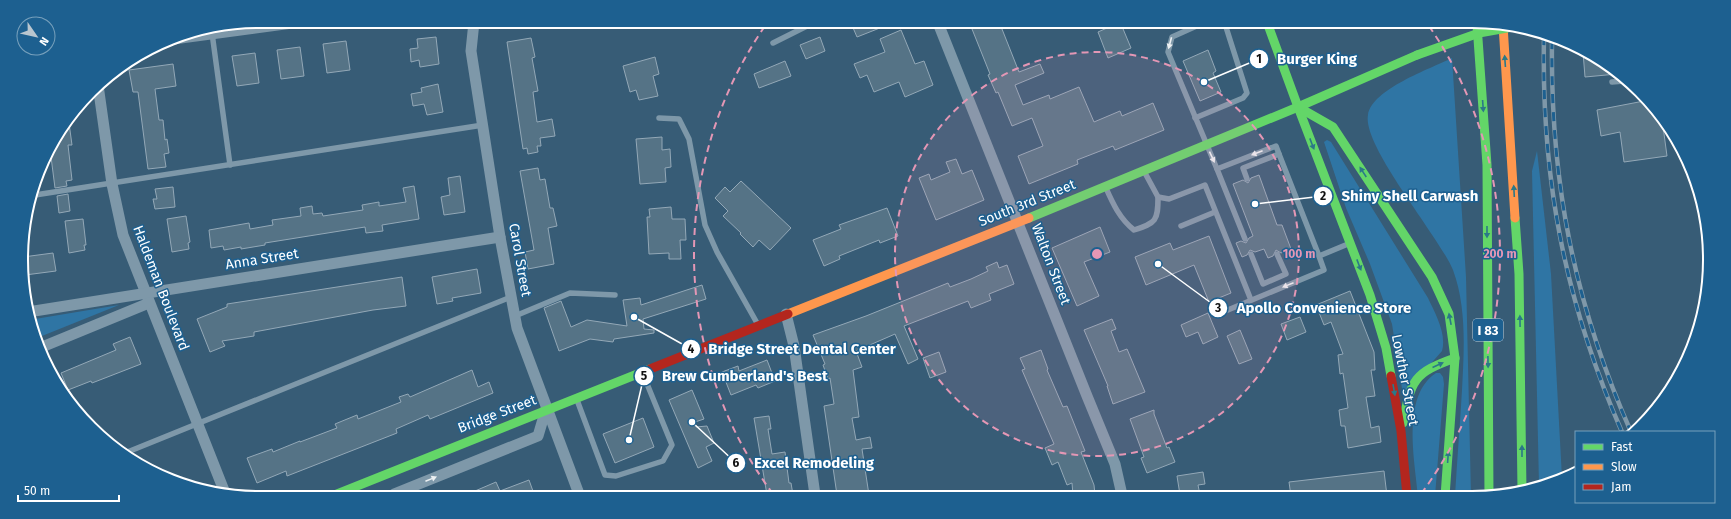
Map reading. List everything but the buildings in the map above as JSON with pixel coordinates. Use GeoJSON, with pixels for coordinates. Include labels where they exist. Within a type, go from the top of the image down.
{"type":"FeatureCollection","features":[{"type":"Feature","properties":{"kind":"main road","name":"Lowther Street"},"geometry":{"type":"LineString","coordinates":[[1269,28],[1370,295],[1386,348],[1401,431],[1407,491]]}},
{"type":"Feature","properties":{"kind":"main road","name":"I 83"},"geometry":{"type":"LineString","coordinates":[[1477,28],[1487,165],[1489,491]]}},
{"type":"Feature","properties":{"kind":"main road","name":"South 3rd Street"},"geometry":{"type":"LineString","coordinates":[[546,409],[1018,222],[1298,107],[1416,55],[1462,37],[1496,29]]}},
{"type":"Feature","properties":{"kind":"main road","name":"I 83"},"geometry":{"type":"LineString","coordinates":[[1503,30],[1519,274],[1522,486]]}},
{"type":"Feature","properties":{"kind":"main road"},"geometry":{"type":"LineString","coordinates":[[1298,107],[1333,127],[1432,277],[1449,314],[1455,358],[1445,491]]}},
{"type":"Feature","properties":{"kind":"main road"},"geometry":{"type":"LineString","coordinates":[[1401,431],[1406,405],[1416,383],[1424,372],[1455,358]]}},
{"type":"Feature","properties":{"kind":"main road","name":"Bridge Street"},"geometry":{"type":"LineString","coordinates":[[344,491],[546,409]]}},
{"type":"Feature","properties":{"kind":"street"},"geometry":{"type":"LineString","coordinates":[[227,30],[247,28]]}},
{"type":"Feature","properties":{"kind":"street","name":"Carol Street"},"geometry":{"type":"LineString","coordinates":[[473,28],[471,51],[514,316],[521,343],[579,491]]}},
{"type":"Feature","properties":{"kind":"street","name":"Walton Street"},"geometry":{"type":"LineString","coordinates":[[940,28],[1086,396],[1113,459],[1121,491]]}},
{"type":"Feature","properties":{"kind":"street","name":"Haldeman Boulevard"},"geometry":{"type":"LineString","coordinates":[[99,93],[112,184],[123,235],[223,488]]}},
{"type":"Feature","properties":{"kind":"street","name":"Anna Street"},"geometry":{"type":"LineString","coordinates":[[34,311],[148,298],[500,237]]}},
{"type":"Feature","properties":{"kind":"street","name":"Anna Street"},"geometry":{"type":"LineString","coordinates":[[45,346],[148,298]]}},
{"type":"Feature","properties":{"kind":"street"},"geometry":{"type":"LineString","coordinates":[[786,314],[794,346],[814,491]]}},
{"type":"Feature","properties":{"kind":"street","name":"Bridge Street"},"geometry":{"type":"LineString","coordinates":[[401,491],[538,436],[546,409]]}},
{"type":"Feature","properties":{"kind":"lane"},"geometry":{"type":"LineString","coordinates":[[772,43],[803,28]]}},
{"type":"Feature","properties":{"kind":"lane"},"geometry":{"type":"LineString","coordinates":[[1192,28],[1172,37],[1168,44],[1168,52],[1246,239]]}},
{"type":"Feature","properties":{"kind":"lane"},"geometry":{"type":"LineString","coordinates":[[1195,118],[1243,98],[1247,93],[1226,28]]}},
{"type":"Feature","properties":{"kind":"lane"},"geometry":{"type":"LineString","coordinates":[[212,33],[230,165]]}},
{"type":"Feature","properties":{"kind":"lane"},"geometry":{"type":"LineString","coordinates":[[1612,82],[1619,81]]}},
{"type":"Feature","properties":{"kind":"lane"},"geometry":{"type":"LineString","coordinates":[[659,118],[679,119],[689,139],[705,225],[717,252],[758,325]]}},
{"type":"Feature","properties":{"kind":"lane"},"geometry":{"type":"LineString","coordinates":[[37,195],[484,125]]}},
{"type":"Feature","properties":{"kind":"lane"},"geometry":{"type":"LineString","coordinates":[[1217,169],[1276,146],[1324,270],[1223,312]]}},
{"type":"Feature","properties":{"kind":"lane"},"geometry":{"type":"LineString","coordinates":[[1247,179],[1243,168],[1279,154]]}},
{"type":"Feature","properties":{"kind":"lane"},"geometry":{"type":"LineString","coordinates":[[1105,186],[1115,209],[1126,224],[1134,230],[1152,224],[1158,216],[1158,197],[1143,171]]}},
{"type":"Feature","properties":{"kind":"lane"},"geometry":{"type":"LineString","coordinates":[[1158,197],[1169,199],[1205,185],[1251,300]]}},
{"type":"Feature","properties":{"kind":"lane"},"geometry":{"type":"LineString","coordinates":[[1181,226],[1215,212]]}},
{"type":"Feature","properties":{"kind":"lane"},"geometry":{"type":"LineString","coordinates":[[1319,256],[1350,243]]}},
{"type":"Feature","properties":{"kind":"lane"},"geometry":{"type":"LineString","coordinates":[[1251,254],[1263,284],[1286,274],[1278,254]]}},
{"type":"Feature","properties":{"kind":"lane"},"geometry":{"type":"LineString","coordinates":[[514,316],[570,293],[615,295]]}},
{"type":"Feature","properties":{"kind":"lane"},"geometry":{"type":"LineString","coordinates":[[130,451],[511,297]]}},
{"type":"Feature","properties":{"kind":"lane"},"geometry":{"type":"LineString","coordinates":[[576,398],[605,474],[616,476],[663,461],[672,445],[642,372]]}},
{"type":"Feature","properties":{"kind":"shaded area"},"geometry":{"type":"Polygon","coordinates":[[[1452,58],[1466,277],[1471,491],[1455,491],[1464,345],[1463,314],[1457,284],[1453,270],[1445,255],[1389,169],[1377,148],[1369,129],[1368,115],[1372,106],[1391,88],[1452,58]]]}},
{"type":"Feature","properties":{"kind":"shaded area"},"geometry":{"type":"Polygon","coordinates":[[[1327,140],[1331,142],[1428,298],[1442,331],[1442,351],[1403,395],[1392,324],[1370,264],[1346,208],[1324,142],[1327,140]]]}},
{"type":"Feature","properties":{"kind":"shaded area"},"geometry":{"type":"Polygon","coordinates":[[[1537,151],[1551,274],[1562,472],[1539,481],[1532,171],[1537,151]]]}},
{"type":"Feature","properties":{"kind":"shaded area"},"geometry":{"type":"Polygon","coordinates":[[[119,305],[41,336],[36,319],[119,305]]]}},
{"type":"Feature","properties":{"kind":"shaded area"},"geometry":{"type":"Polygon","coordinates":[[[1436,373],[1440,373],[1443,377],[1444,384],[1435,491],[1417,491],[1413,447],[1414,413],[1418,397],[1425,383],[1436,373]]]}},
{"type":"Feature","properties":{"kind":"railway"},"geometry":{"type":"LineString","coordinates":[[1544,39],[1544,89],[1547,140],[1552,190],[1560,239],[1571,287],[1585,335],[1602,384],[1622,431]]}},
{"type":"Feature","properties":{"kind":"railway"},"geometry":{"type":"LineString","coordinates":[[1552,43],[1552,92],[1555,143],[1569,240],[1580,288],[1594,336],[1611,384],[1630,428]]}},
{"type":"Feature","properties":{"kind":"traffic: fast"},"geometry":{"type":"LineString","coordinates":[[1269,28],[1298,107]]}},
{"type":"Feature","properties":{"kind":"traffic: fast"},"geometry":{"type":"LineString","coordinates":[[1477,28],[1487,165],[1489,491]]}},
{"type":"Feature","properties":{"kind":"traffic: fast"},"geometry":{"type":"LineString","coordinates":[[1417,55],[1479,33],[1498,30]]}},
{"type":"Feature","properties":{"kind":"traffic: fast"},"geometry":{"type":"LineString","coordinates":[[1029,218],[1298,107],[1417,55]]}},
{"type":"Feature","properties":{"kind":"traffic: fast"},"geometry":{"type":"LineString","coordinates":[[1298,107],[1370,295],[1386,348],[1391,376]]}},
{"type":"Feature","properties":{"kind":"traffic: fast"},"geometry":{"type":"LineString","coordinates":[[1298,107],[1333,127],[1432,277],[1449,314],[1455,358],[1431,368],[1417,380],[1412,387],[1409,396],[1403,423]]}},
{"type":"Feature","properties":{"kind":"traffic: fast"},"geometry":{"type":"LineString","coordinates":[[1515,218],[1519,274],[1522,486]]}},
{"type":"Feature","properties":{"kind":"traffic: fast"},"geometry":{"type":"LineString","coordinates":[[1445,491],[1455,358]]}},
{"type":"Feature","properties":{"kind":"traffic: fast"},"geometry":{"type":"LineString","coordinates":[[345,491],[650,369]]}},
{"type":"Feature","properties":{"kind":"traffic: slow"},"geometry":{"type":"LineString","coordinates":[[1503,30],[1515,218]]}},
{"type":"Feature","properties":{"kind":"traffic: slow"},"geometry":{"type":"LineString","coordinates":[[788,314],[1029,218]]}},
{"type":"Feature","properties":{"kind":"traffic: jam"},"geometry":{"type":"LineString","coordinates":[[650,369],[788,314]]}},
{"type":"Feature","properties":{"kind":"traffic: jam"},"geometry":{"type":"LineString","coordinates":[[1391,376],[1401,431],[1407,491]]}},
{"type":"Feature","properties":{"kind":"place","name":"Burger King"},"geometry":{"type":"Point","coordinates":[1204,82]}},
{"type":"Feature","properties":{"kind":"place","name":"Shiny Shell Carwash"},"geometry":{"type":"Point","coordinates":[1255,204]}},
{"type":"Feature","properties":{"kind":"place","name":"Apollo Convenience Store"},"geometry":{"type":"Point","coordinates":[1158,264]}},
{"type":"Feature","properties":{"kind":"place","name":"Bridge Street Dental Center"},"geometry":{"type":"Point","coordinates":[634,317]}},
{"type":"Feature","properties":{"kind":"place","name":"Excel Remodeling"},"geometry":{"type":"Point","coordinates":[692,422]}},
{"type":"Feature","properties":{"kind":"place","name":"Brew Cumberland's Best"},"geometry":{"type":"Point","coordinates":[629,440]}}]}
